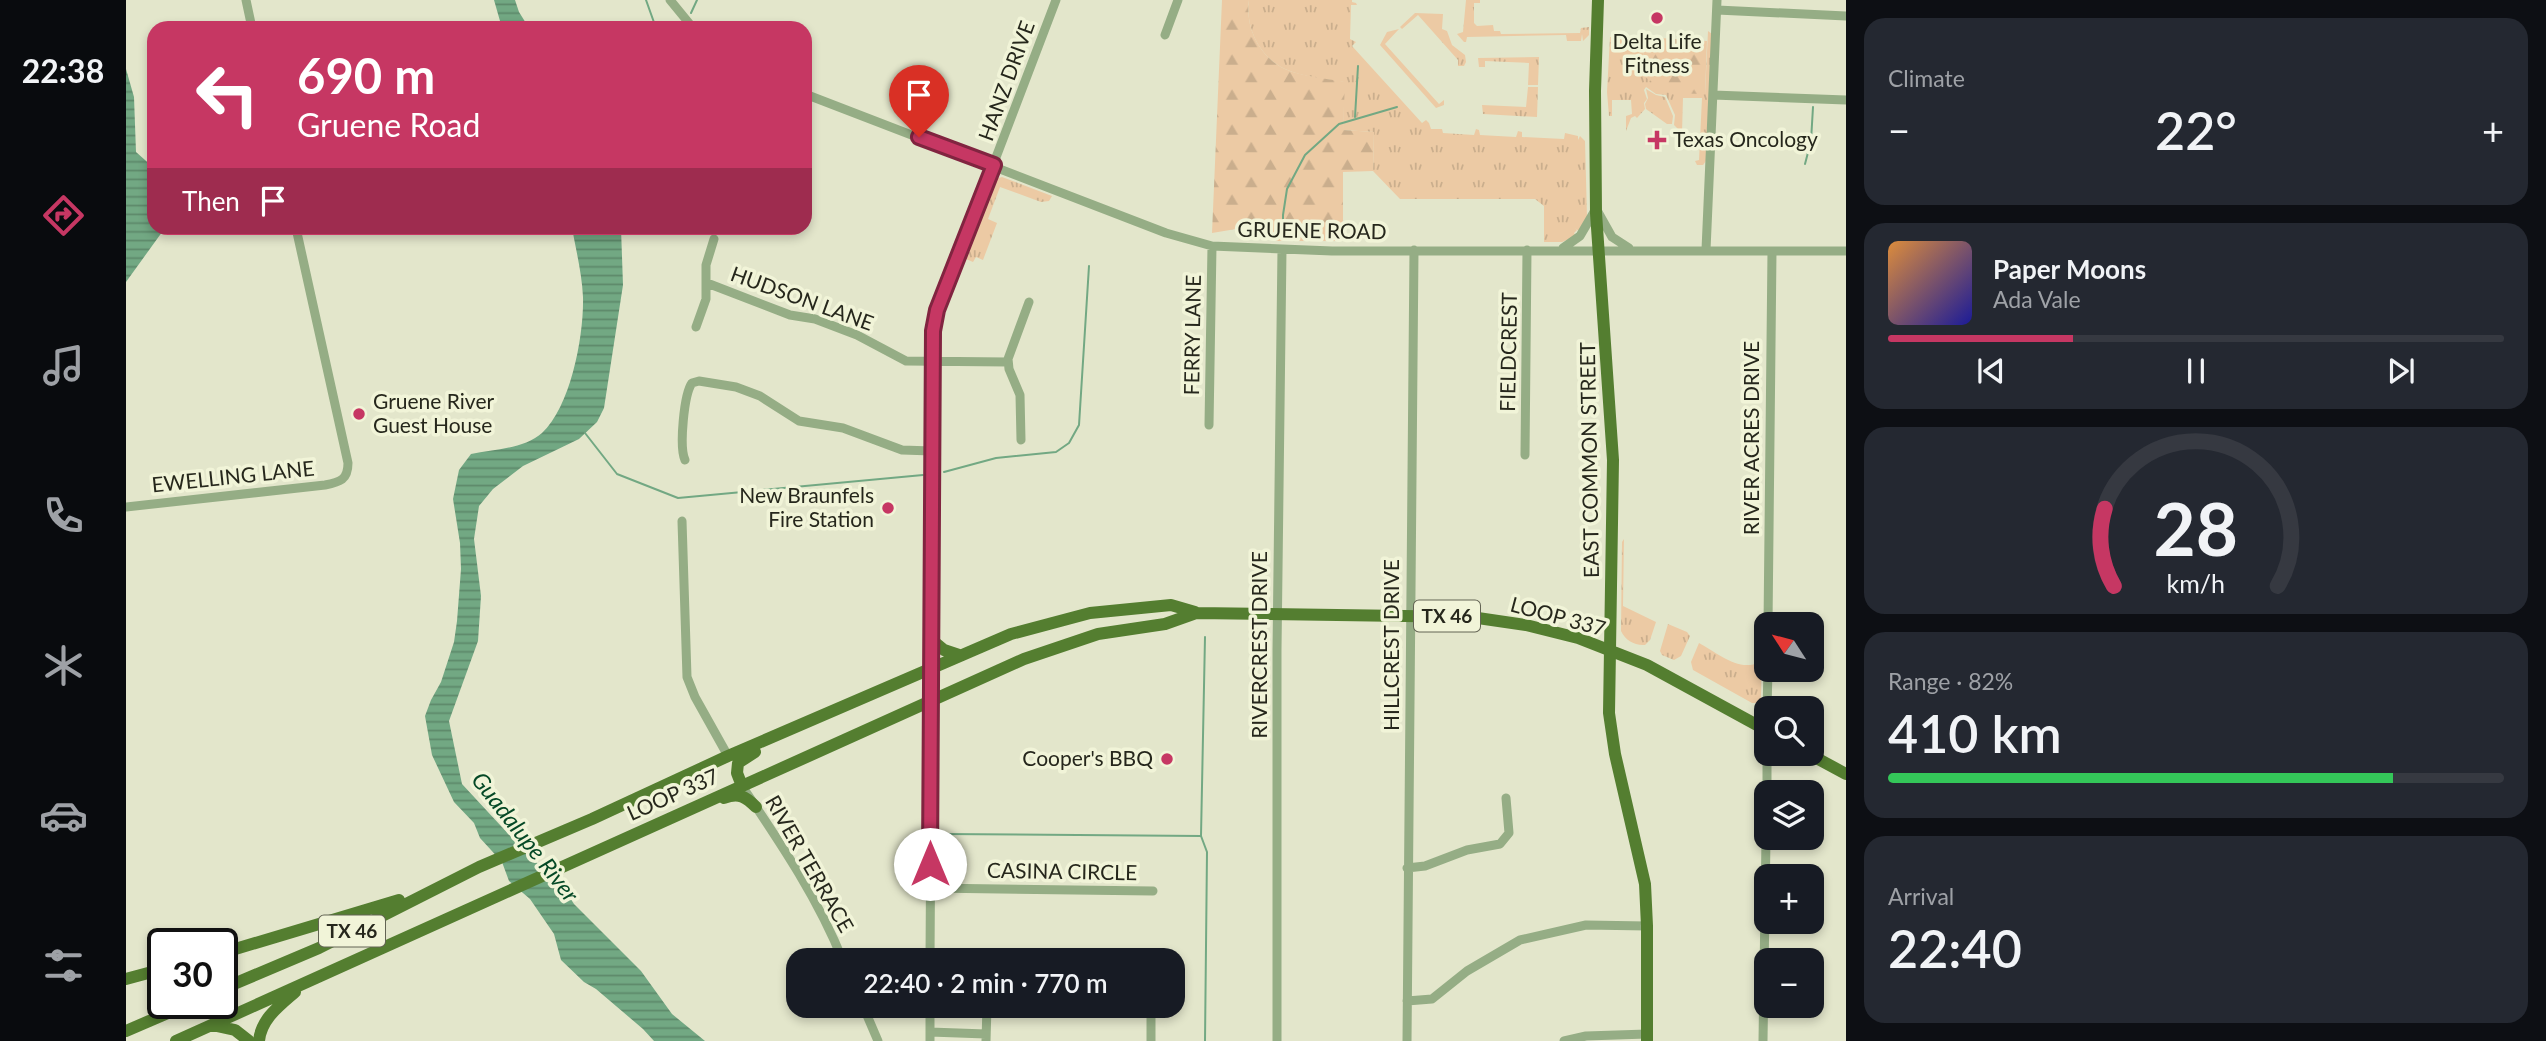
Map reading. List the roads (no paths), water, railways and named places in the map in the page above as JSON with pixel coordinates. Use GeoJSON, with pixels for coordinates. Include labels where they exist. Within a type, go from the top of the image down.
{"type":"FeatureCollection","features":[{"type":"Feature","properties":{"kind":"main road","name":"EAST COMMON STREET"},"geometry":{"type":"LineString","coordinates":[[1598,0],[1594,111],[1596,207],[1613,453],[1609,713],[1645,884],[1647,1037]]}},
{"type":"Feature","properties":{"kind":"main road","name":"LOOP 337"},"geometry":{"type":"LineString","coordinates":[[238,982],[319,948],[480,867],[959,655],[1012,634],[1090,613],[1171,605],[1196,612],[1471,617],[1522,624],[1578,638],[1656,669],[1754,723]]}},
{"type":"Feature","properties":{"kind":"main road","name":"LOOP 337"},"geometry":{"type":"LineString","coordinates":[[176,1041],[1024,659],[1074,641],[1133,627],[1165,624],[1196,612]]}},
{"type":"Feature","properties":{"kind":"main road"},"geometry":{"type":"LineString","coordinates":[[932,640],[944,650],[959,655]]}},
{"type":"Feature","properties":{"kind":"main road"},"geometry":{"type":"LineString","coordinates":[[742,786],[737,773],[741,759],[802,731],[812,721]]}},
{"type":"Feature","properties":{"kind":"main road"},"geometry":{"type":"LineString","coordinates":[[1824,762],[1846,774]]}},
{"type":"Feature","properties":{"kind":"main road"},"geometry":{"type":"LineString","coordinates":[[756,807],[754,787],[760,778]]}},
{"type":"Feature","properties":{"kind":"main road"},"geometry":{"type":"LineString","coordinates":[[666,819],[675,821],[734,795],[746,797],[756,807]]}},
{"type":"Feature","properties":{"kind":"main road"},"geometry":{"type":"LineString","coordinates":[[238,948],[430,891]]}},
{"type":"Feature","properties":{"kind":"main road"},"geometry":{"type":"LineString","coordinates":[[126,979],[147,973]]}},
{"type":"Feature","properties":{"kind":"main road"},"geometry":{"type":"LineString","coordinates":[[259,1041],[265,1021],[308,981]]}},
{"type":"Feature","properties":{"kind":"main road"},"geometry":{"type":"LineString","coordinates":[[126,1031],[154,1019]]}},
{"type":"Feature","properties":{"kind":"main road"},"geometry":{"type":"LineString","coordinates":[[211,1025],[235,1030],[249,1041]]}},
{"type":"Feature","properties":{"kind":"street"},"geometry":{"type":"LineString","coordinates":[[246,0],[250,21]]}},
{"type":"Feature","properties":{"kind":"street"},"geometry":{"type":"LineString","coordinates":[[670,0],[687,21]]}},
{"type":"Feature","properties":{"kind":"street","name":"HANZ DRIVE"},"geometry":{"type":"LineString","coordinates":[[930,948],[933,331],[937,310],[1056,0]]}},
{"type":"Feature","properties":{"kind":"street"},"geometry":{"type":"LineString","coordinates":[[1165,35],[1178,0]]}},
{"type":"Feature","properties":{"kind":"street"},"geometry":{"type":"LineString","coordinates":[[1706,250],[1717,5],[1846,16]]}},
{"type":"Feature","properties":{"kind":"street"},"geometry":{"type":"LineString","coordinates":[[1713,95],[1846,100]]}},
{"type":"Feature","properties":{"kind":"street","name":"GRUENE ROAD"},"geometry":{"type":"LineString","coordinates":[[812,97],[1166,233],[1212,246],[1332,251],[1846,251]]}},
{"type":"Feature","properties":{"kind":"street"},"geometry":{"type":"LineString","coordinates":[[1560,250],[1582,234],[1596,207]]}},
{"type":"Feature","properties":{"kind":"street"},"geometry":{"type":"LineString","coordinates":[[1596,207],[1612,237],[1633,250]]}},
{"type":"Feature","properties":{"kind":"street","name":"EWELLING LANE"},"geometry":{"type":"LineString","coordinates":[[126,507],[325,485],[344,480],[348,463],[298,235]]}},
{"type":"Feature","properties":{"kind":"street"},"geometry":{"type":"LineString","coordinates":[[696,327],[706,299],[707,260],[714,239]]}},
{"type":"Feature","properties":{"kind":"street","name":"FERRY LANE"},"geometry":{"type":"LineString","coordinates":[[1209,425],[1212,246]]}},
{"type":"Feature","properties":{"kind":"street","name":"RIVERCREST DRIVE"},"geometry":{"type":"LineString","coordinates":[[1277,1041],[1279,391],[1282,249]]}},
{"type":"Feature","properties":{"kind":"street","name":"HILLCREST DRIVE"},"geometry":{"type":"LineString","coordinates":[[1407,1041],[1414,250]]}},
{"type":"Feature","properties":{"kind":"street","name":"FIELDCREST"},"geometry":{"type":"LineString","coordinates":[[1525,455],[1527,250]]}},
{"type":"Feature","properties":{"kind":"street","name":"RIVER ACRES DRIVE"},"geometry":{"type":"LineString","coordinates":[[1768,612],[1772,251]]}},
{"type":"Feature","properties":{"kind":"street","name":"HUDSON LANE"},"geometry":{"type":"LineString","coordinates":[[707,283],[790,315],[815,319],[857,335],[904,360],[1008,362]]}},
{"type":"Feature","properties":{"kind":"street"},"geometry":{"type":"LineString","coordinates":[[1021,440],[1021,399],[1008,362],[1029,302]]}},
{"type":"Feature","properties":{"kind":"street"},"geometry":{"type":"LineString","coordinates":[[685,460],[682,445],[689,388],[692,383],[699,381],[730,385],[756,395],[799,421],[843,428],[898,449],[932,451]]}},
{"type":"Feature","properties":{"kind":"street"},"geometry":{"type":"LineString","coordinates":[[682,521],[687,677],[695,697],[728,756]]}},
{"type":"Feature","properties":{"kind":"street","name":"RIVER TERRACE"},"geometry":{"type":"LineString","coordinates":[[742,786],[812,897],[838,948]]}},
{"type":"Feature","properties":{"kind":"street"},"geometry":{"type":"LineString","coordinates":[[1407,868],[1424,866],[1467,850],[1500,844],[1510,833],[1506,798]]}},
{"type":"Feature","properties":{"kind":"street"},"geometry":{"type":"LineString","coordinates":[[1763,1041],[1766,850]]}},
{"type":"Feature","properties":{"kind":"street","name":"CASINA CIRCLE"},"geometry":{"type":"LineString","coordinates":[[930,888],[1153,891]]}},
{"type":"Feature","properties":{"kind":"street"},"geometry":{"type":"LineString","coordinates":[[1407,1001],[1432,999],[1467,971],[1520,940],[1586,925],[1647,926]]}},
{"type":"Feature","properties":{"kind":"street"},"geometry":{"type":"LineString","coordinates":[[868,1018],[878,1041]]}},
{"type":"Feature","properties":{"kind":"street"},"geometry":{"type":"LineString","coordinates":[[930,1018],[930,1036],[986,1037],[986,1018]]}},
{"type":"Feature","properties":{"kind":"street"},"geometry":{"type":"LineString","coordinates":[[1151,1018],[1151,1041]]}},
{"type":"Feature","properties":{"kind":"street"},"geometry":{"type":"LineString","coordinates":[[1564,1041],[1586,1036],[1647,1037]]}},
{"type":"Feature","properties":{"kind":"waterway"},"geometry":{"type":"LineString","coordinates":[[646,0],[654,21]]}},
{"type":"Feature","properties":{"kind":"waterway"},"geometry":{"type":"LineString","coordinates":[[691,13],[697,0]]}},
{"type":"Feature","properties":{"kind":"waterway"},"geometry":{"type":"LineString","coordinates":[[1355,117],[1358,66]]}},
{"type":"Feature","properties":{"kind":"waterway"},"geometry":{"type":"LineString","coordinates":[[1283,238],[1287,189],[1305,155],[1339,124],[1397,107]]}},
{"type":"Feature","properties":{"kind":"waterway"},"geometry":{"type":"LineString","coordinates":[[1805,164],[1811,141],[1813,107]]}},
{"type":"Feature","properties":{"kind":"waterway"},"geometry":{"type":"LineString","coordinates":[[944,472],[996,458],[1056,452],[1069,443],[1079,425],[1089,266]]}},
{"type":"Feature","properties":{"kind":"waterway"},"geometry":{"type":"LineString","coordinates":[[585,433],[617,474],[678,498],[923,475]]}},
{"type":"Feature","properties":{"kind":"waterway"},"geometry":{"type":"LineString","coordinates":[[1201,836],[1205,637]]}},
{"type":"Feature","properties":{"kind":"waterway"},"geometry":{"type":"LineString","coordinates":[[941,834],[1201,836],[1207,852],[1205,1041]]}},
{"type":"Feature","properties":{"kind":"place","name":"Delta Life Fitness"},"geometry":{"type":"Point","coordinates":[1657,18]}},
{"type":"Feature","properties":{"kind":"place","name":"Texas Oncology"},"geometry":{"type":"Point","coordinates":[1657,140]}},
{"type":"Feature","properties":{"kind":"place","name":"Gruene River Guest House"},"geometry":{"type":"Point","coordinates":[359,414]}},
{"type":"Feature","properties":{"kind":"place","name":"New Braunfels Fire Station"},"geometry":{"type":"Point","coordinates":[888,508]}},
{"type":"Feature","properties":{"kind":"place","name":"Cooper's BBQ"},"geometry":{"type":"Point","coordinates":[1167,759]}},
{"type":"Feature","properties":{"kind":"water label","name":"Guadalupe River"},"geometry":{"type":"Point","coordinates":[525,837]}}]}
